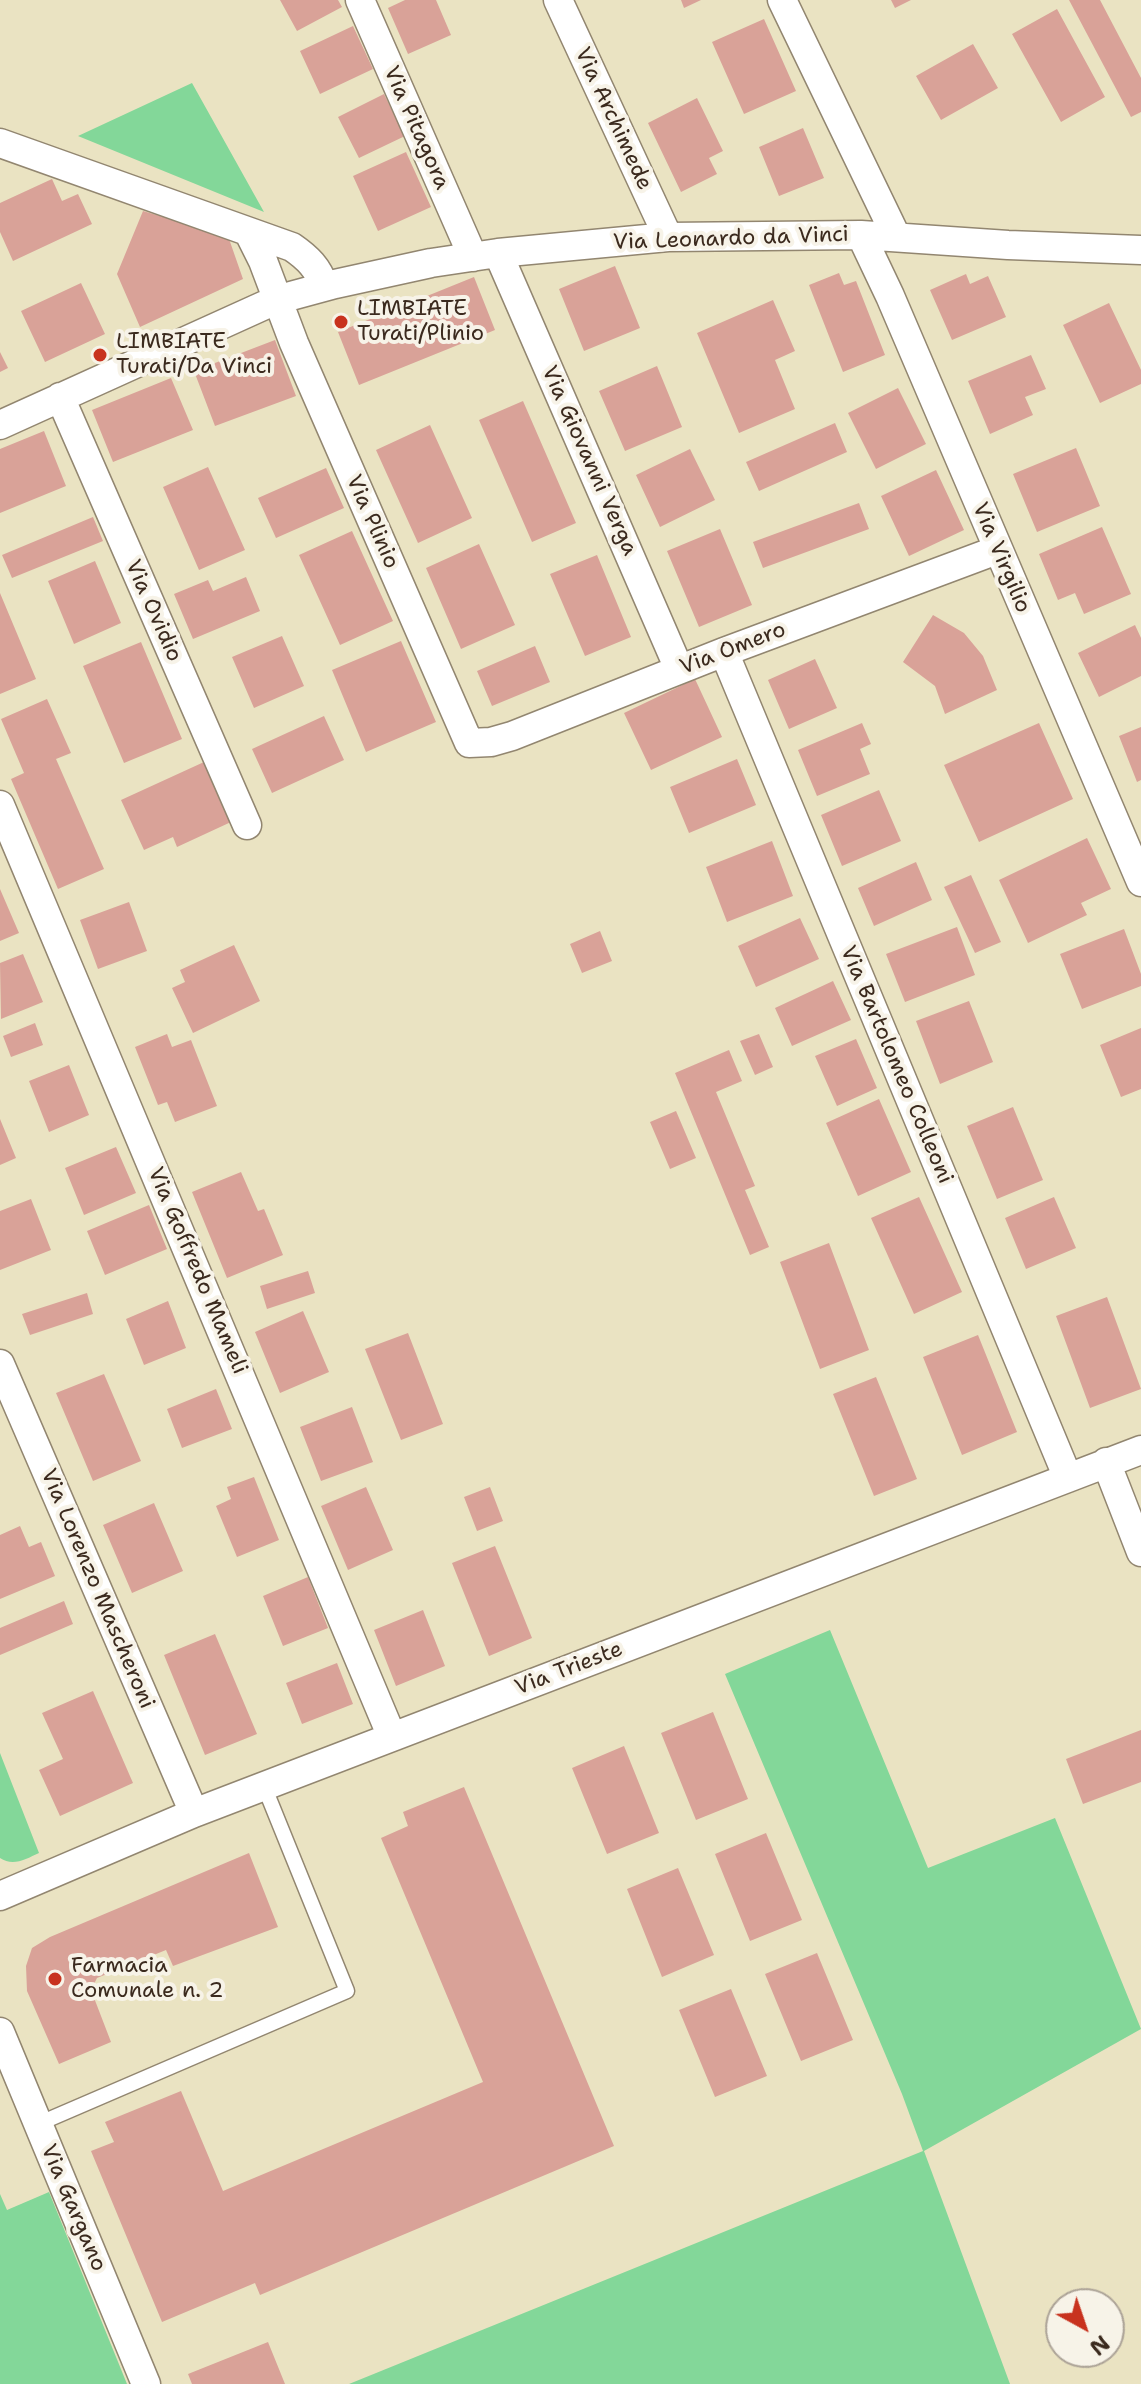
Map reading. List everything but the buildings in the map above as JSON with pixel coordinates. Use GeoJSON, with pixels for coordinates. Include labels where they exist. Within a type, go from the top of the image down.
{"type":"FeatureCollection","features":[{"type":"Feature","properties":{"kind":"street","name":"Via Pitagora"},"geometry":{"type":"LineString","coordinates":[[360,0],[485,255]]}},
{"type":"Feature","properties":{"kind":"street","name":"Via Archimede"},"geometry":{"type":"LineString","coordinates":[[558,0],[668,237]]}},
{"type":"Feature","properties":{"kind":"street"},"geometry":{"type":"LineString","coordinates":[[782,0],[896,236]]}},
{"type":"Feature","properties":{"kind":"street"},"geometry":{"type":"LineString","coordinates":[[0,143],[292,247],[316,268],[324,286]]}},
{"type":"Feature","properties":{"kind":"street"},"geometry":{"type":"LineString","coordinates":[[249,233],[263,261],[276,300]]}},
{"type":"Feature","properties":{"kind":"street","name":"Via Leonardo da Vinci"},"geometry":{"type":"LineString","coordinates":[[0,425],[276,300],[324,286],[431,263],[668,237],[861,235],[1141,250]]}},
{"type":"Feature","properties":{"kind":"street","name":"Via Virgilio"},"geometry":{"type":"LineString","coordinates":[[861,235],[1141,882]]}},
{"type":"Feature","properties":{"kind":"street","name":"Via Giovanni Verga"},"geometry":{"type":"LineString","coordinates":[[485,255],[679,669]]}},
{"type":"Feature","properties":{"kind":"street","name":"Via Plinio"},"geometry":{"type":"LineString","coordinates":[[276,300],[469,743]]}},
{"type":"Feature","properties":{"kind":"street","name":"Via Ovidio"},"geometry":{"type":"LineString","coordinates":[[60,397],[247,825]]}},
{"type":"Feature","properties":{"kind":"street","name":"Via Omero"},"geometry":{"type":"LineString","coordinates":[[469,743],[491,742],[512,736],[679,669],[997,550]]}},
{"type":"Feature","properties":{"kind":"street","name":"Via Bartolomeo Colleoni"},"geometry":{"type":"LineString","coordinates":[[724,652],[1068,1478]]}},
{"type":"Feature","properties":{"kind":"street","name":"Via Goffredo Mameli"},"geometry":{"type":"LineString","coordinates":[[0,805],[392,1737]]}},
{"type":"Feature","properties":{"kind":"street","name":"Via Lorenzo Mascheroni"},"geometry":{"type":"LineString","coordinates":[[0,1364],[194,1813]]}},
{"type":"Feature","properties":{"kind":"street","name":"Via Trieste"},"geometry":{"type":"LineString","coordinates":[[0,1896],[194,1813],[1141,1450]]}},
{"type":"Feature","properties":{"kind":"street"},"geometry":{"type":"LineString","coordinates":[[1106,1462],[1141,1552]]}},
{"type":"Feature","properties":{"kind":"street","name":"Via Gargano"},"geometry":{"type":"LineString","coordinates":[[0,2032],[146,2384]]}},
{"type":"Feature","properties":{"kind":"lane"},"geometry":{"type":"LineString","coordinates":[[38,2124],[347,1991],[264,1786]]}},
{"type":"Feature","properties":{"kind":"green space"},"geometry":{"type":"Polygon","coordinates":[[[192,83],[264,212],[78,136],[192,83]]]}},
{"type":"Feature","properties":{"kind":"green space"},"geometry":{"type":"Polygon","coordinates":[[[830,1630],[928,1868],[1055,1818],[1141,2029],[924,2151],[1010,2384],[349,2384],[923,2151],[902,2094],[725,1674],[830,1630]]]}},
{"type":"Feature","properties":{"kind":"green space"},"geometry":{"type":"Polygon","coordinates":[[[0,1753],[39,1853],[15,1862],[0,1858],[0,1753]]]}},
{"type":"Feature","properties":{"kind":"green space"},"geometry":{"type":"Polygon","coordinates":[[[49,2192],[127,2384],[0,2384],[0,2194],[7,2210],[49,2192]]]}},
{"type":"Feature","properties":{"kind":"place","name":"LIMBIATE Turati/Plinio"},"geometry":{"type":"Point","coordinates":[341,322]}},
{"type":"Feature","properties":{"kind":"place","name":"LIMBIATE Turati/Da Vinci"},"geometry":{"type":"Point","coordinates":[100,355]}},
{"type":"Feature","properties":{"kind":"place","name":"Farmacia Comunale n. 2"},"geometry":{"type":"Point","coordinates":[55,1979]}}]}
